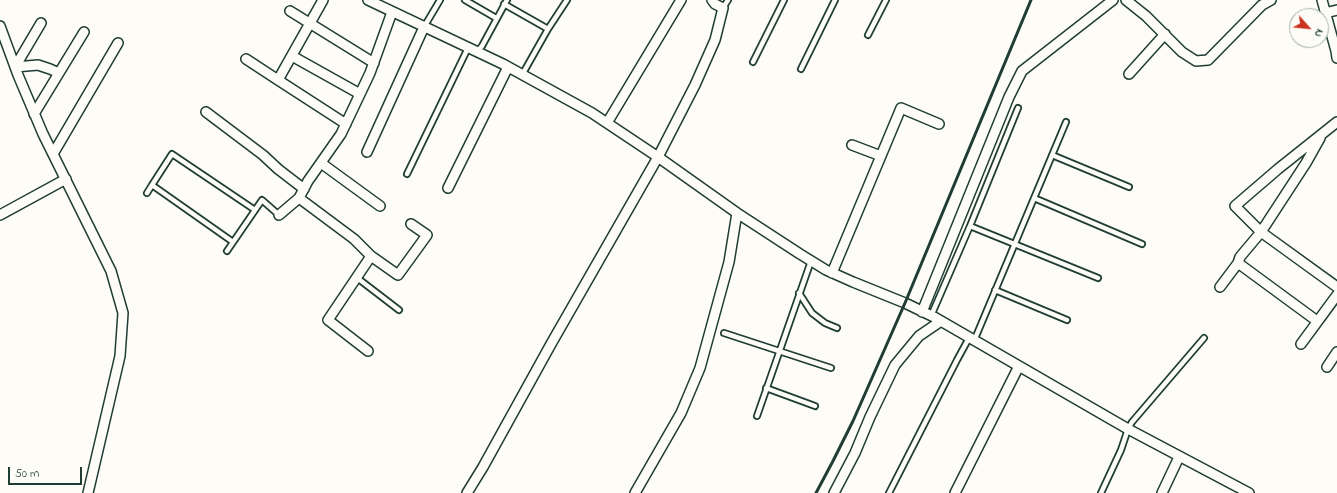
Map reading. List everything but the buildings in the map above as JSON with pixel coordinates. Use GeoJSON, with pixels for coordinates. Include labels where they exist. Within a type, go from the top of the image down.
{"type":"FeatureCollection","features":[{"type":"Feature","properties":{"kind":"street"},"geometry":{"type":"LineString","coordinates":[[278,80],[323,0]]}},
{"type":"Feature","properties":{"kind":"street"},"geometry":{"type":"LineString","coordinates":[[369,0],[508,67],[592,113],[737,212],[811,261],[832,273],[941,321],[1128,429],[1249,493]]}},
{"type":"Feature","properties":{"kind":"street"},"geometry":{"type":"LineString","coordinates":[[606,123],[681,0]]}},
{"type":"Feature","properties":{"kind":"street"},"geometry":{"type":"LineString","coordinates":[[922,312],[1009,97],[1022,71],[1113,0]]}},
{"type":"Feature","properties":{"kind":"street"},"geometry":{"type":"LineString","coordinates":[[1126,0],[1146,16],[1182,52],[1196,61],[1208,60],[1262,5],[1271,0]]}},
{"type":"Feature","properties":{"kind":"street"},"geometry":{"type":"LineString","coordinates":[[467,493],[658,157],[695,85],[715,40],[717,3]]}},
{"type":"Feature","properties":{"kind":"street"},"geometry":{"type":"LineString","coordinates":[[290,11],[374,63]]}},
{"type":"Feature","properties":{"kind":"street"},"geometry":{"type":"LineString","coordinates":[[279,215],[299,198],[308,181],[341,134],[374,63],[392,12]]}},
{"type":"Feature","properties":{"kind":"street"},"geometry":{"type":"LineString","coordinates":[[15,67],[41,23]]}},
{"type":"Feature","properties":{"kind":"street"},"geometry":{"type":"LineString","coordinates":[[0,26],[34,114],[111,271],[123,313],[120,356],[88,493]]}},
{"type":"Feature","properties":{"kind":"street"},"geometry":{"type":"LineString","coordinates":[[1329,26],[1337,53]]}},
{"type":"Feature","properties":{"kind":"street"},"geometry":{"type":"LineString","coordinates":[[367,152],[424,27]]}},
{"type":"Feature","properties":{"kind":"street"},"geometry":{"type":"LineString","coordinates":[[34,114],[84,32]]}},
{"type":"Feature","properties":{"kind":"street"},"geometry":{"type":"LineString","coordinates":[[1128,74],[1165,34]]}},
{"type":"Feature","properties":{"kind":"street"},"geometry":{"type":"LineString","coordinates":[[53,154],[118,43]]}},
{"type":"Feature","properties":{"kind":"street"},"geometry":{"type":"LineString","coordinates":[[292,56],[360,94]]}},
{"type":"Feature","properties":{"kind":"street"},"geometry":{"type":"LineString","coordinates":[[246,59],[346,124]]}},
{"type":"Feature","properties":{"kind":"street"},"geometry":{"type":"LineString","coordinates":[[15,67],[38,65],[50,68],[59,73]]}},
{"type":"Feature","properties":{"kind":"street"},"geometry":{"type":"LineString","coordinates":[[448,188],[508,67]]}},
{"type":"Feature","properties":{"kind":"street"},"geometry":{"type":"LineString","coordinates":[[832,273],[901,108],[939,124]]}},
{"type":"Feature","properties":{"kind":"street"},"geometry":{"type":"LineString","coordinates":[[206,112],[263,155],[278,169],[304,189]]}},
{"type":"Feature","properties":{"kind":"street"},"geometry":{"type":"LineString","coordinates":[[1337,122],[1278,169],[1235,206],[1261,232],[1337,287]]}},
{"type":"Feature","properties":{"kind":"street"},"geometry":{"type":"LineString","coordinates":[[1220,286],[1238,263],[1240,257],[1261,232],[1306,163],[1322,134]]}},
{"type":"Feature","properties":{"kind":"street"},"geometry":{"type":"LineString","coordinates":[[852,145],[881,156]]}},
{"type":"Feature","properties":{"kind":"street"},"geometry":{"type":"LineString","coordinates":[[321,163],[380,206]]}},
{"type":"Feature","properties":{"kind":"street"},"geometry":{"type":"LineString","coordinates":[[0,215],[66,179]]}},
{"type":"Feature","properties":{"kind":"street"},"geometry":{"type":"LineString","coordinates":[[299,198],[354,239],[371,256],[398,274],[427,235],[411,224]]}},
{"type":"Feature","properties":{"kind":"street"},"geometry":{"type":"LineString","coordinates":[[635,493],[681,413],[700,368],[729,262],[737,212]]}},
{"type":"Feature","properties":{"kind":"street"},"geometry":{"type":"LineString","coordinates":[[368,351],[328,320],[371,256]]}},
{"type":"Feature","properties":{"kind":"street"},"geometry":{"type":"LineString","coordinates":[[1238,263],[1317,321]]}},
{"type":"Feature","properties":{"kind":"street"},"geometry":{"type":"LineString","coordinates":[[1301,344],[1337,295]]}},
{"type":"Feature","properties":{"kind":"street"},"geometry":{"type":"LineString","coordinates":[[834,493],[855,454],[870,417],[895,365],[919,336],[941,321]]}},
{"type":"Feature","properties":{"kind":"street"},"geometry":{"type":"LineString","coordinates":[[1327,367],[1337,352]]}},
{"type":"Feature","properties":{"kind":"street"},"geometry":{"type":"LineString","coordinates":[[955,493],[1019,366]]}},
{"type":"Feature","properties":{"kind":"street"},"geometry":{"type":"LineString","coordinates":[[1162,493],[1180,457]]}},
{"type":"Feature","properties":{"kind":"lane"},"geometry":{"type":"LineString","coordinates":[[424,27],[440,0]]}},
{"type":"Feature","properties":{"kind":"lane"},"geometry":{"type":"LineString","coordinates":[[465,0],[496,18]]}},
{"type":"Feature","properties":{"kind":"lane"},"geometry":{"type":"LineString","coordinates":[[522,75],[548,29],[567,0]]}},
{"type":"Feature","properties":{"kind":"lane"},"geometry":{"type":"LineString","coordinates":[[717,3],[728,0]]}},
{"type":"Feature","properties":{"kind":"lane"},"geometry":{"type":"LineString","coordinates":[[753,62],[784,0]]}},
{"type":"Feature","properties":{"kind":"lane"},"geometry":{"type":"LineString","coordinates":[[801,69],[835,0]]}},
{"type":"Feature","properties":{"kind":"lane"},"geometry":{"type":"LineString","coordinates":[[868,35],[886,0]]}},
{"type":"Feature","properties":{"kind":"lane"},"geometry":{"type":"LineString","coordinates":[[477,52],[482,46],[506,2],[548,29]]}},
{"type":"Feature","properties":{"kind":"lane"},"geometry":{"type":"LineString","coordinates":[[407,174],[468,48]]}},
{"type":"Feature","properties":{"kind":"lane"},"geometry":{"type":"LineString","coordinates":[[931,316],[970,226],[1018,108]]}},
{"type":"Feature","properties":{"kind":"lane"},"geometry":{"type":"LineString","coordinates":[[889,493],[957,360],[972,340],[1015,244],[1066,122]]}},
{"type":"Feature","properties":{"kind":"lane"},"geometry":{"type":"LineString","coordinates":[[147,194],[172,154],[255,210]]}},
{"type":"Feature","properties":{"kind":"lane"},"geometry":{"type":"LineString","coordinates":[[1052,155],[1129,187]]}},
{"type":"Feature","properties":{"kind":"lane"},"geometry":{"type":"LineString","coordinates":[[152,185],[233,242]]}},
{"type":"Feature","properties":{"kind":"lane"},"geometry":{"type":"LineString","coordinates":[[1034,198],[1142,244]]}},
{"type":"Feature","properties":{"kind":"lane"},"geometry":{"type":"LineString","coordinates":[[227,250],[262,200],[279,215]]}},
{"type":"Feature","properties":{"kind":"lane"},"geometry":{"type":"LineString","coordinates":[[970,226],[1098,278]]}},
{"type":"Feature","properties":{"kind":"lane"},"geometry":{"type":"LineString","coordinates":[[757,416],[811,261]]}},
{"type":"Feature","properties":{"kind":"lane"},"geometry":{"type":"LineString","coordinates":[[356,277],[399,310]]}},
{"type":"Feature","properties":{"kind":"lane"},"geometry":{"type":"LineString","coordinates":[[995,290],[1067,320]]}},
{"type":"Feature","properties":{"kind":"lane"},"geometry":{"type":"LineString","coordinates":[[799,293],[812,314],[825,323],[837,328]]}},
{"type":"Feature","properties":{"kind":"lane"},"geometry":{"type":"LineString","coordinates":[[724,333],[831,368]]}},
{"type":"Feature","properties":{"kind":"lane"},"geometry":{"type":"LineString","coordinates":[[1101,493],[1132,422],[1204,338]]}},
{"type":"Feature","properties":{"kind":"lane"},"geometry":{"type":"LineString","coordinates":[[766,388],[815,406]]}},
{"type":"Feature","properties":{"kind":"railway"},"geometry":{"type":"LineString","coordinates":[[816,493],[853,421],[905,303],[1031,0]]}}]}
